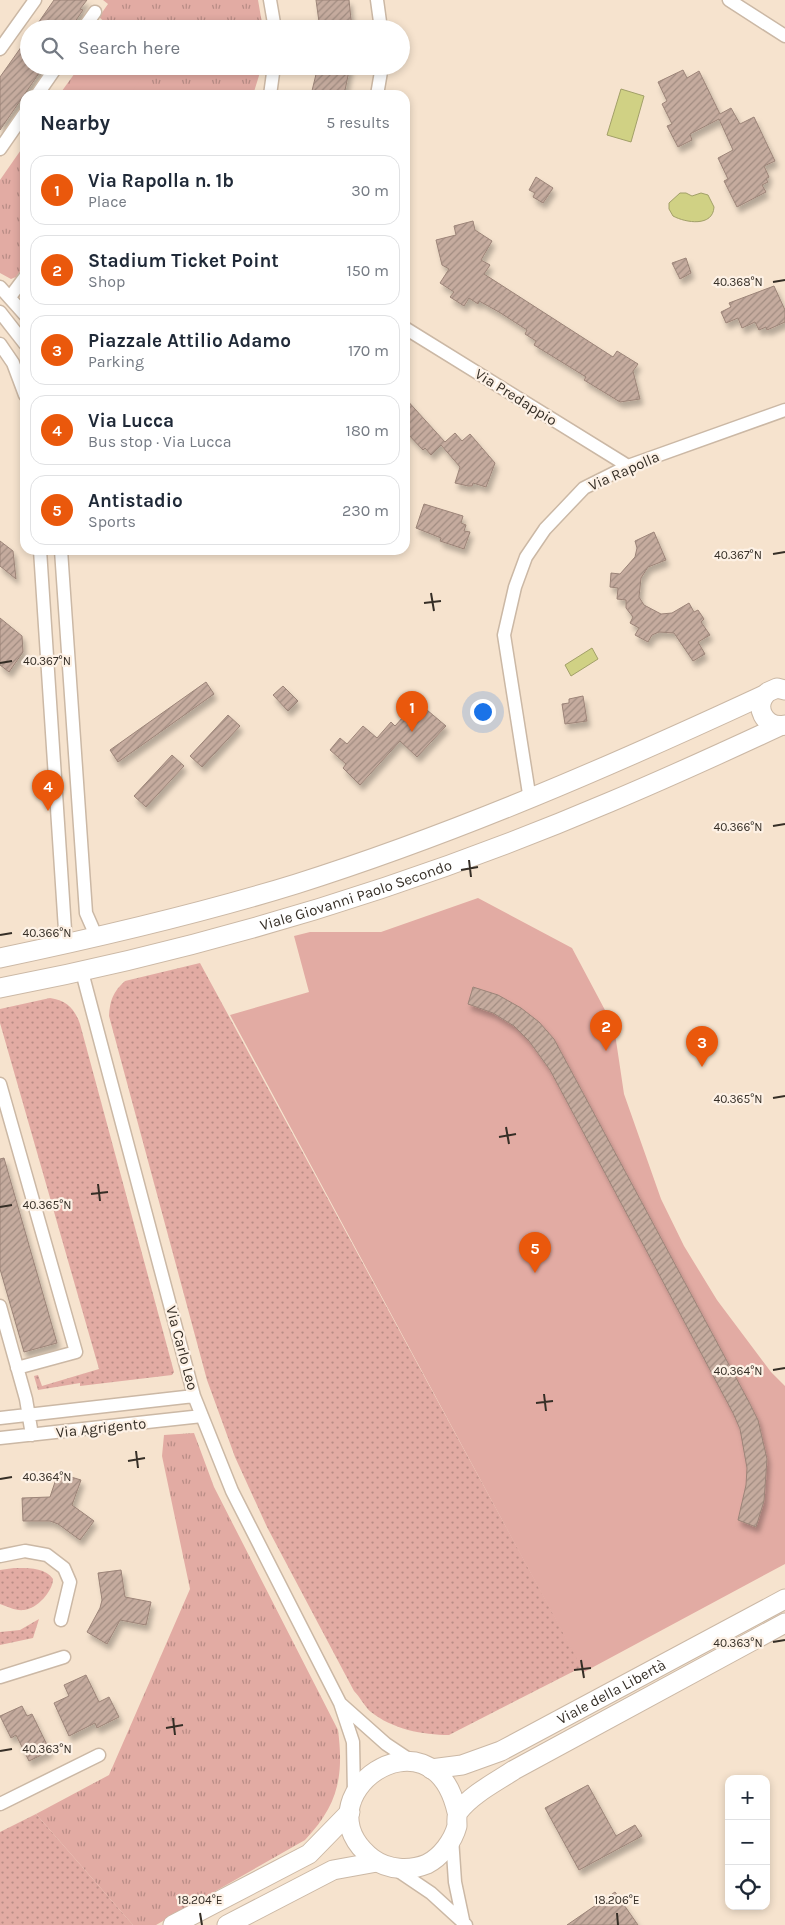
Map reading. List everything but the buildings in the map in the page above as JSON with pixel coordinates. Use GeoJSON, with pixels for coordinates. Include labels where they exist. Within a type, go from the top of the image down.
{"type":"FeatureCollection","features":[{"type":"Feature","properties":{"kind":"main road","name":"Viale Giovanni Paolo Secondo"},"geometry":{"type":"LineString","coordinates":[[0,958],[97,938],[296,884],[530,800],[778,689]]}},
{"type":"Feature","properties":{"kind":"main road","name":"Viale Giovanni Paolo Secondo"},"geometry":{"type":"LineString","coordinates":[[778,689],[760,707],[761,713],[768,723],[783,725]]}},
{"type":"Feature","properties":{"kind":"main road","name":"Viale Giovanni Paolo Secondo"},"geometry":{"type":"LineString","coordinates":[[0,988],[82,972],[168,951],[287,918],[412,877],[539,831],[609,803],[783,725]]}},
{"type":"Feature","properties":{"kind":"main road"},"geometry":{"type":"LineString","coordinates":[[530,800],[539,831]]}},
{"type":"Feature","properties":{"kind":"main road","name":"Viale della Libertà"},"geometry":{"type":"LineString","coordinates":[[173,1925],[309,1854],[352,1803],[364,1779],[379,1768],[397,1762],[423,1766],[462,1764],[501,1751],[785,1599]]}},
{"type":"Feature","properties":{"kind":"main road","name":"Viale della Libertà"},"geometry":{"type":"LineString","coordinates":[[458,1812],[476,1796],[514,1770],[785,1624]]}},
{"type":"Feature","properties":{"kind":"main road"},"geometry":{"type":"LineString","coordinates":[[227,1925],[333,1870],[385,1865],[411,1868],[428,1863],[442,1853],[452,1838],[458,1812],[454,1795],[444,1780],[423,1766]]}},
{"type":"Feature","properties":{"kind":"main road"},"geometry":{"type":"LineString","coordinates":[[352,1803],[351,1827],[356,1841],[365,1853],[385,1865]]}},
{"type":"Feature","properties":{"kind":"street"},"geometry":{"type":"LineString","coordinates":[[21,20],[35,0]]}},
{"type":"Feature","properties":{"kind":"street"},"geometry":{"type":"LineString","coordinates":[[270,0],[273,20]]}},
{"type":"Feature","properties":{"kind":"street"},"geometry":{"type":"LineString","coordinates":[[377,0],[380,20]]}},
{"type":"Feature","properties":{"kind":"street"},"geometry":{"type":"LineString","coordinates":[[729,0],[785,36]]}},
{"type":"Feature","properties":{"kind":"street"},"geometry":{"type":"LineString","coordinates":[[89,20],[95,12]]}},
{"type":"Feature","properties":{"kind":"street"},"geometry":{"type":"LineString","coordinates":[[0,49],[20,21]]}},
{"type":"Feature","properties":{"kind":"street"},"geometry":{"type":"LineString","coordinates":[[40,90],[51,75]]}},
{"type":"Feature","properties":{"kind":"street"},"geometry":{"type":"LineString","coordinates":[[271,90],[273,75]]}},
{"type":"Feature","properties":{"kind":"street"},"geometry":{"type":"LineString","coordinates":[[378,90],[380,75]]}},
{"type":"Feature","properties":{"kind":"street"},"geometry":{"type":"LineString","coordinates":[[0,149],[20,120]]}},
{"type":"Feature","properties":{"kind":"street"},"geometry":{"type":"LineString","coordinates":[[0,287],[20,309]]}},
{"type":"Feature","properties":{"kind":"street"},"geometry":{"type":"LineString","coordinates":[[10,296],[20,287]]}},
{"type":"Feature","properties":{"kind":"street"},"geometry":{"type":"LineString","coordinates":[[0,312],[20,338]]}},
{"type":"Feature","properties":{"kind":"street","name":"Via Predappio"},"geometry":{"type":"LineString","coordinates":[[410,331],[628,466]]}},
{"type":"Feature","properties":{"kind":"street"},"geometry":{"type":"LineString","coordinates":[[0,344],[13,363],[20,382]]}},
{"type":"Feature","properties":{"kind":"street","name":"Via Rapolla"},"geometry":{"type":"LineString","coordinates":[[530,800],[504,635],[515,587],[526,557],[545,529],[584,488],[628,466],[785,410]]}},
{"type":"Feature","properties":{"kind":"street"},"geometry":{"type":"LineString","coordinates":[[40,555],[66,945]]}},
{"type":"Feature","properties":{"kind":"street"},"geometry":{"type":"LineString","coordinates":[[61,555],[86,913],[97,938]]}},
{"type":"Feature","properties":{"kind":"street","name":"Via Carlo Leo"},"geometry":{"type":"LineString","coordinates":[[82,972],[194,1396],[232,1491],[340,1703],[353,1742],[352,1803]]}},
{"type":"Feature","properties":{"kind":"street"},"geometry":{"type":"LineString","coordinates":[[0,1084],[76,1352],[17,1368]]}},
{"type":"Feature","properties":{"kind":"street"},"geometry":{"type":"LineString","coordinates":[[0,1306],[29,1415],[32,1435]]}},
{"type":"Feature","properties":{"kind":"street","name":"Via Agrigento"},"geometry":{"type":"LineString","coordinates":[[0,1418],[194,1396]]}},
{"type":"Feature","properties":{"kind":"street","name":"Via Agrigento"},"geometry":{"type":"LineString","coordinates":[[0,1438],[202,1416]]}},
{"type":"Feature","properties":{"kind":"street"},"geometry":{"type":"LineString","coordinates":[[0,1556],[25,1551],[47,1555],[64,1568],[70,1582],[61,1620]]}},
{"type":"Feature","properties":{"kind":"street"},"geometry":{"type":"LineString","coordinates":[[0,1677],[64,1657]]}},
{"type":"Feature","properties":{"kind":"street","name":"Via Carlo Leo"},"geometry":{"type":"LineString","coordinates":[[340,1703],[386,1744],[423,1766]]}},
{"type":"Feature","properties":{"kind":"street"},"geometry":{"type":"LineString","coordinates":[[0,1804],[98,1755]]}},
{"type":"Feature","properties":{"kind":"street"},"geometry":{"type":"LineString","coordinates":[[452,1838],[455,1882],[464,1923]]}},
{"type":"Feature","properties":{"kind":"street"},"geometry":{"type":"LineString","coordinates":[[385,1865],[431,1893],[464,1923]]}},
{"type":"Feature","properties":{"kind":"green space"},"geometry":{"type":"Polygon","coordinates":[[[103,0],[258,0],[261,20],[102,20],[99,17],[108,4],[103,0]]]}},
{"type":"Feature","properties":{"kind":"green space"},"geometry":{"type":"Polygon","coordinates":[[[73,75],[259,75],[255,90],[63,90],[73,75]]]}},
{"type":"Feature","properties":{"kind":"green space"},"geometry":{"type":"Polygon","coordinates":[[[90,75],[144,75],[133,90],[79,90],[90,75]]]}},
{"type":"Feature","properties":{"kind":"green space"},"geometry":{"type":"Polygon","coordinates":[[[20,151],[20,271],[16,277],[11,279],[0,273],[0,180],[20,151]]]}},
{"type":"Feature","properties":{"kind":"green space"},"geometry":{"type":"Polygon","coordinates":[[[478,898],[572,948],[614,1027],[624,1094],[661,1199],[684,1246],[717,1300],[771,1372],[785,1386],[785,1564],[584,1672],[230,1015],[309,992],[294,936],[310,932],[381,932],[478,898]]]}},
{"type":"Feature","properties":{"kind":"green space"},"geometry":{"type":"Polygon","coordinates":[[[200,963],[582,1667],[449,1735],[418,1732],[388,1723],[371,1712],[354,1691],[267,1527],[235,1457],[207,1380],[109,1016],[113,997],[125,981],[200,963]]]}},
{"type":"Feature","properties":{"kind":"green space"},"geometry":{"type":"Polygon","coordinates":[[[50,998],[61,1001],[69,1006],[80,1024],[174,1372],[172,1375],[80,1386],[80,1383],[38,1390],[34,1376],[38,1375],[42,1386],[99,1369],[0,1023],[0,1009],[50,998]]]}},
{"type":"Feature","properties":{"kind":"green space"},"geometry":{"type":"Polygon","coordinates":[[[194,1433],[214,1487],[338,1730],[340,1747],[339,1776],[332,1802],[325,1815],[305,1840],[156,1925],[133,1925],[36,1814],[109,1775],[190,1589],[162,1456],[164,1435],[194,1433]]]}},
{"type":"Feature","properties":{"kind":"green space"},"geometry":{"type":"Polygon","coordinates":[[[14,1568],[41,1570],[53,1579],[50,1589],[43,1599],[29,1609],[18,1610],[0,1604],[0,1570],[14,1568]]]}},
{"type":"Feature","properties":{"kind":"green space"},"geometry":{"type":"Polygon","coordinates":[[[39,1619],[33,1638],[0,1645],[0,1632],[20,1630],[39,1619]]]}},
{"type":"Feature","properties":{"kind":"green space"},"geometry":{"type":"Polygon","coordinates":[[[36,1814],[133,1925],[0,1925],[0,1832],[36,1814]]]}},
{"type":"Feature","properties":{"kind":"shaded area"},"geometry":{"type":"Polygon","coordinates":[[[621,89],[644,96],[631,142],[607,135],[621,89]]]}},
{"type":"Feature","properties":{"kind":"shaded area"},"geometry":{"type":"Polygon","coordinates":[[[680,193],[692,196],[701,193],[708,195],[714,207],[709,218],[698,222],[691,222],[673,216],[669,209],[669,203],[680,193]]]}},
{"type":"Feature","properties":{"kind":"shaded area"},"geometry":{"type":"Polygon","coordinates":[[[592,648],[598,659],[571,676],[565,665],[592,648]]]}},
{"type":"Feature","properties":{"kind":"place","name":"Via Rapolla n. 1b"},"geometry":{"type":"Point","coordinates":[412,732]}},
{"type":"Feature","properties":{"kind":"place","name":"Via Lucca"},"geometry":{"type":"Point","coordinates":[48,811]}},
{"type":"Feature","properties":{"kind":"place","name":"Stadium Ticket Point"},"geometry":{"type":"Point","coordinates":[606,1051]}},
{"type":"Feature","properties":{"kind":"place","name":"Piazzale Attilio Adamo"},"geometry":{"type":"Point","coordinates":[702,1067]}},
{"type":"Feature","properties":{"kind":"place","name":"Antistadio"},"geometry":{"type":"Point","coordinates":[535,1273]}}]}
